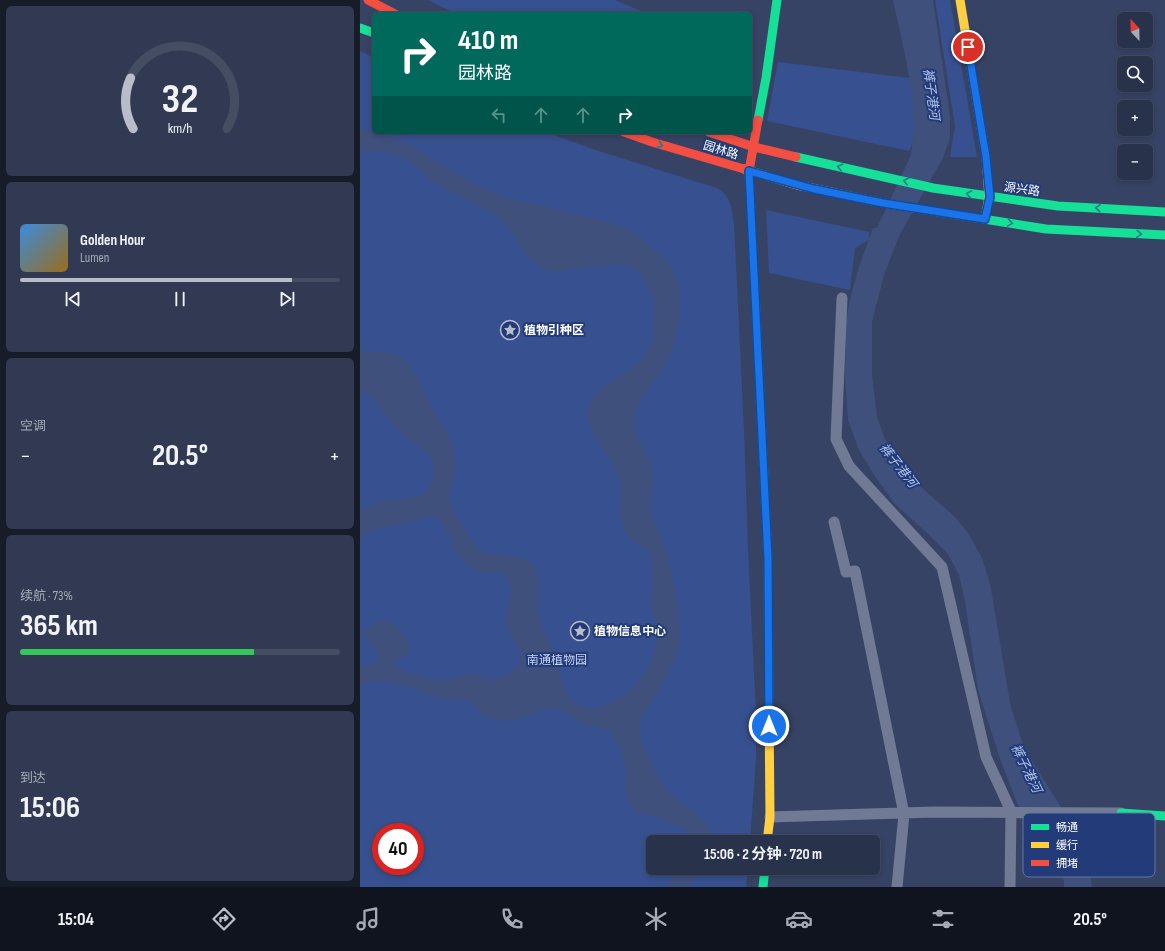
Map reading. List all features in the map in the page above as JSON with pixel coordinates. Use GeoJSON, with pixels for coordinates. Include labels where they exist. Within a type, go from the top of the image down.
{"type":"FeatureCollection","features":[{"type":"Feature","properties":{"kind":"street"},"geometry":{"type":"LineString","coordinates":[[368,0],[392,12]]}},
{"type":"Feature","properties":{"kind":"street"},"geometry":{"type":"LineString","coordinates":[[768,835],[770,817],[768,559],[749,171],[766,78],[777,0]]}},
{"type":"Feature","properties":{"kind":"street"},"geometry":{"type":"LineString","coordinates":[[960,0],[986,157],[990,197],[985,219],[1046,229],[1165,235]]}},
{"type":"Feature","properties":{"kind":"street"},"geometry":{"type":"LineString","coordinates":[[360,28],[372,33]]}},
{"type":"Feature","properties":{"kind":"street","name":"园林路"},"geometry":{"type":"LineString","coordinates":[[630,134],[803,187],[883,203],[985,219]]}},
{"type":"Feature","properties":{"kind":"street","name":"园林路"},"geometry":{"type":"LineString","coordinates":[[715,134],[754,147],[878,175]]}},
{"type":"Feature","properties":{"kind":"street","name":"源兴路"},"geometry":{"type":"LineString","coordinates":[[878,175],[933,188],[1058,206],[1165,212]]}},
{"type":"Feature","properties":{"kind":"street"},"geometry":{"type":"LineString","coordinates":[[842,298],[836,439],[848,466],[942,567],[986,757],[1015,812],[1010,887]]}},
{"type":"Feature","properties":{"kind":"street"},"geometry":{"type":"LineString","coordinates":[[834,522],[846,572],[855,571],[904,814],[897,887]]}},
{"type":"Feature","properties":{"kind":"street"},"geometry":{"type":"LineString","coordinates":[[770,817],[934,812],[1121,813]]}},
{"type":"Feature","properties":{"kind":"street"},"geometry":{"type":"LineString","coordinates":[[1155,815],[1165,816]]}},
{"type":"Feature","properties":{"kind":"street"},"geometry":{"type":"LineString","coordinates":[[763,887],[764,875]]}},
{"type":"Feature","properties":{"kind":"green space"},"geometry":{"type":"Polygon","coordinates":[[[428,0],[615,0],[643,12],[452,12],[428,0]]]}},
{"type":"Feature","properties":{"kind":"green space"},"geometry":{"type":"Polygon","coordinates":[[[935,0],[950,0],[977,157],[950,157],[955,126],[935,0]]]}},
{"type":"Feature","properties":{"kind":"green space","name":"南通植物园"},"geometry":{"type":"Polygon","coordinates":[[[360,51],[372,57],[372,134],[551,134],[589,148],[717,188],[722,191],[730,203],[734,224],[756,715],[756,758],[750,835],[646,835],[646,875],[747,875],[746,887],[360,887],[360,51]]]}},
{"type":"Feature","properties":{"kind":"green space"},"geometry":{"type":"Polygon","coordinates":[[[778,62],[918,79],[923,120],[909,151],[767,121],[778,62]]]}},
{"type":"Feature","properties":{"kind":"green space"},"geometry":{"type":"Polygon","coordinates":[[[766,210],[869,232],[869,240],[855,248],[850,290],[769,273],[766,210]]]}},
{"type":"Feature","properties":{"kind":"water","name":"裤子港河"},"geometry":{"type":"Polygon","coordinates":[[[893,0],[933,0],[950,116],[950,138],[943,158],[900,234],[884,275],[872,322],[872,375],[877,417],[885,439],[898,460],[923,489],[954,516],[968,533],[981,556],[990,583],[1010,703],[1024,748],[1065,813],[1024,813],[1017,803],[999,756],[978,690],[965,601],[959,575],[948,554],[895,504],[874,475],[859,450],[848,420],[845,377],[846,321],[851,295],[873,228],[877,228],[911,155],[914,118],[906,59],[893,0]]]}},
{"type":"Feature","properties":{"kind":"water"},"geometry":{"type":"Polygon","coordinates":[[[360,129],[372,132],[372,134],[380,134],[389,137],[416,148],[468,180],[512,200],[545,206],[623,227],[637,234],[665,260],[669,264],[677,279],[680,302],[678,323],[673,345],[665,365],[639,403],[634,417],[634,424],[639,442],[651,464],[652,479],[650,509],[663,540],[670,567],[677,602],[679,637],[673,664],[644,714],[640,726],[646,753],[656,773],[673,796],[703,819],[712,835],[691,835],[681,827],[663,819],[640,814],[634,810],[626,794],[627,774],[622,752],[608,730],[582,724],[556,707],[545,709],[513,721],[496,720],[481,713],[469,700],[464,698],[451,699],[435,697],[404,685],[386,682],[373,681],[360,685],[360,667],[374,663],[378,659],[376,652],[364,632],[373,624],[380,621],[392,624],[397,628],[406,638],[410,648],[409,653],[406,656],[395,661],[395,668],[433,680],[449,679],[473,674],[487,679],[497,679],[511,672],[518,665],[521,656],[518,646],[509,633],[506,623],[511,591],[507,579],[503,574],[481,572],[465,563],[458,555],[444,526],[436,517],[428,516],[404,524],[378,529],[369,532],[360,539],[360,512],[381,501],[414,498],[424,493],[432,481],[434,466],[432,459],[428,454],[405,436],[388,419],[373,398],[360,391],[360,351],[385,352],[394,354],[405,360],[414,371],[429,404],[449,437],[454,451],[455,470],[451,496],[452,507],[459,521],[480,551],[522,558],[531,563],[538,579],[539,616],[556,659],[562,685],[568,696],[584,708],[594,708],[606,705],[628,692],[637,683],[651,661],[657,637],[651,600],[651,556],[647,549],[636,544],[632,540],[623,527],[620,515],[619,479],[612,463],[598,442],[590,426],[588,418],[589,407],[593,398],[601,389],[640,361],[649,350],[652,343],[655,311],[649,287],[635,270],[621,264],[548,271],[535,264],[529,258],[509,229],[497,217],[478,205],[445,189],[407,160],[384,152],[360,151],[360,129]]]}},
{"type":"Feature","properties":{"kind":"water"},"geometry":{"type":"Polygon","coordinates":[[[675,875],[698,875],[690,887],[668,887],[675,875]]]}},
{"type":"Feature","properties":{"kind":"water"},"geometry":{"type":"Polygon","coordinates":[[[1062,877],[1091,877],[1092,887],[1064,887],[1062,877]]]}},
{"type":"Feature","properties":{"kind":"traffic: fast"},"geometry":{"type":"LineString","coordinates":[[758,120],[766,78],[777,0]]}},
{"type":"Feature","properties":{"kind":"traffic: fast"},"geometry":{"type":"LineString","coordinates":[[360,28],[372,32]]}},
{"type":"Feature","properties":{"kind":"traffic: fast"},"geometry":{"type":"LineString","coordinates":[[796,157],[933,188],[1058,206],[1165,212]]}},
{"type":"Feature","properties":{"kind":"traffic: fast"},"geometry":{"type":"LineString","coordinates":[[914,208],[1046,229],[1165,235]]}},
{"type":"Feature","properties":{"kind":"traffic: fast"},"geometry":{"type":"LineString","coordinates":[[755,292],[768,559],[769,705]]}},
{"type":"Feature","properties":{"kind":"traffic: fast"},"geometry":{"type":"LineString","coordinates":[[1155,815],[1165,816]]}},
{"type":"Feature","properties":{"kind":"traffic: fast"},"geometry":{"type":"LineString","coordinates":[[763,887],[764,875]]}},
{"type":"Feature","properties":{"kind":"traffic: slow"},"geometry":{"type":"LineString","coordinates":[[960,0],[986,157],[989,197],[985,219]]}},
{"type":"Feature","properties":{"kind":"traffic: slow"},"geometry":{"type":"LineString","coordinates":[[744,169],[797,185],[914,208]]}},
{"type":"Feature","properties":{"kind":"traffic: slow"},"geometry":{"type":"LineString","coordinates":[[768,835],[770,817],[769,705]]}},
{"type":"Feature","properties":{"kind":"traffic: jam"},"geometry":{"type":"LineString","coordinates":[[368,0],[391,12]]}},
{"type":"Feature","properties":{"kind":"traffic: jam"},"geometry":{"type":"LineString","coordinates":[[755,292],[749,171],[758,120]]}},
{"type":"Feature","properties":{"kind":"traffic: jam"},"geometry":{"type":"LineString","coordinates":[[630,134],[744,169]]}},
{"type":"Feature","properties":{"kind":"traffic: jam"},"geometry":{"type":"LineString","coordinates":[[715,134],[754,147],[796,157]]}},
{"type":"Feature","properties":{"kind":"place","name":"植物引种区"},"geometry":{"type":"Point","coordinates":[510,330]}},
{"type":"Feature","properties":{"kind":"place","name":"植物信息中心"},"geometry":{"type":"Point","coordinates":[580,631]}},
{"type":"Feature","properties":{"kind":"route"},"geometry":{"type":"LineString","coordinates":[[769,726],[768,559],[749,171],[797,186],[883,203],[985,219],[990,197],[986,157],[968,47]]}}]}
